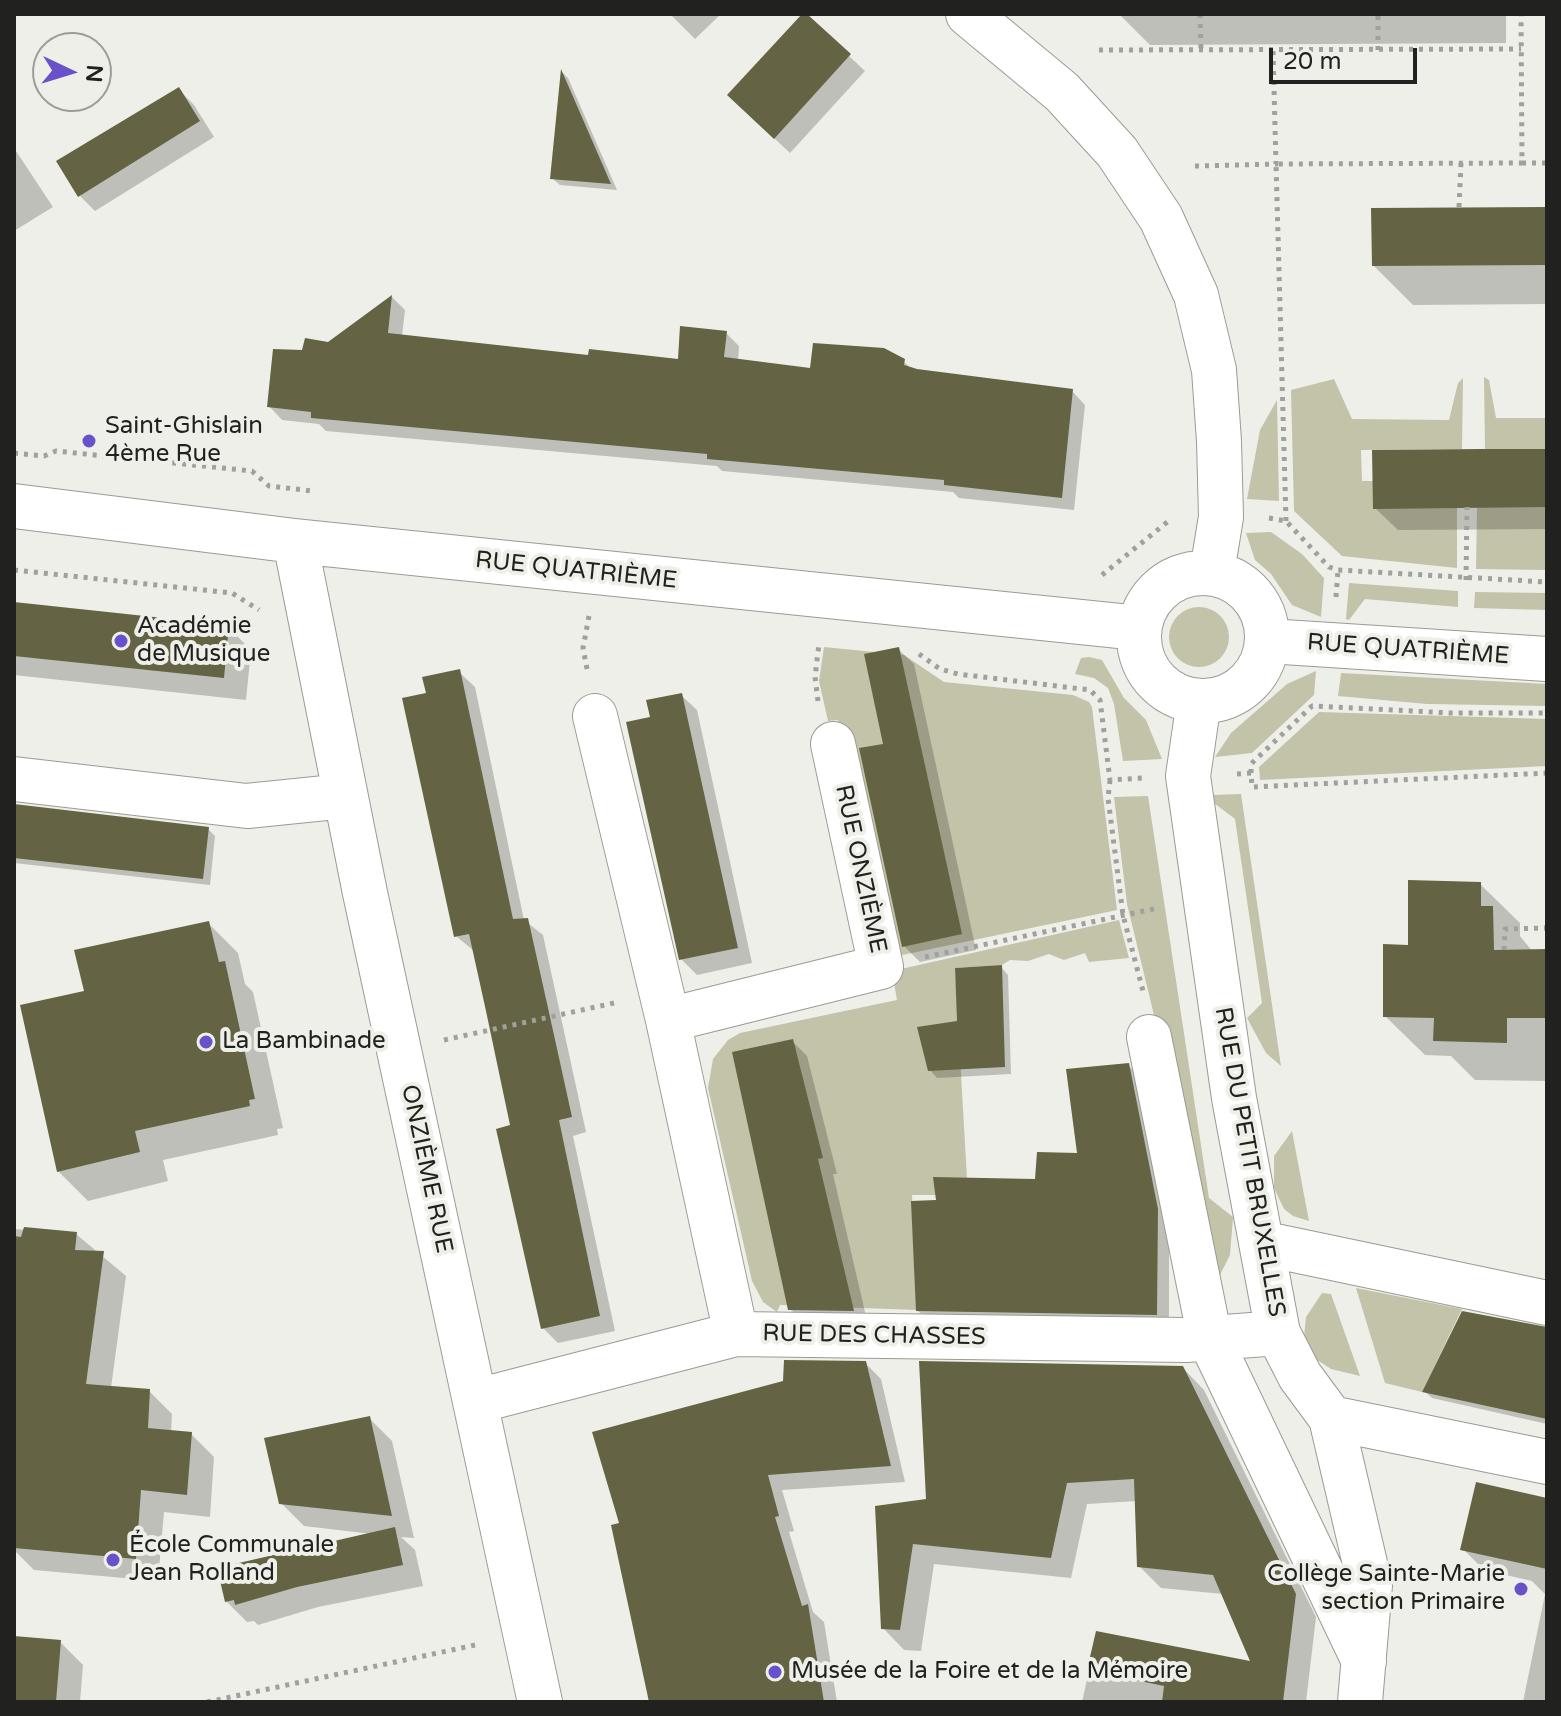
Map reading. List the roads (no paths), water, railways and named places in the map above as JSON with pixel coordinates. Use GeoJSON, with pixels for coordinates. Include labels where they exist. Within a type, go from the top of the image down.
{"type":"FeatureCollection","features":[{"type":"Feature","properties":{"kind":"street"},"geometry":{"type":"LineString","coordinates":[[968,14],[1062,92],[1117,152],[1161,218],[1196,295],[1214,370],[1221,517],[1212,572]]}},
{"type":"Feature","properties":{"kind":"street","name":"RUE QUATRIÈME"},"geometry":{"type":"LineString","coordinates":[[14,506],[295,541],[1139,628]]}},
{"type":"Feature","properties":{"kind":"street","name":"ONZIÈME RUE"},"geometry":{"type":"LineString","coordinates":[[295,541],[345,796],[540,1702]]}},
{"type":"Feature","properties":{"kind":"street"},"geometry":{"type":"LineString","coordinates":[[1212,572],[1234,580],[1252,593],[1263,612],[1268,641],[1257,674],[1242,689],[1221,699],[1199,701],[1178,697],[1159,684],[1149,672],[1140,651],[1139,628],[1144,611],[1156,592],[1174,578],[1212,572]]}},
{"type":"Feature","properties":{"kind":"street","name":"RUE QUATRIÈME"},"geometry":{"type":"LineString","coordinates":[[1268,641],[1547,659]]}},
{"type":"Feature","properties":{"kind":"street","name":"RUE DU PETIT BRUXELLES"},"geometry":{"type":"LineString","coordinates":[[1199,701],[1188,776],[1234,1098],[1278,1333],[1300,1376],[1331,1418],[1370,1585],[1362,1681]]}},
{"type":"Feature","properties":{"kind":"street"},"geometry":{"type":"LineString","coordinates":[[595,716],[665,1006],[736,1334]]}},
{"type":"Feature","properties":{"kind":"street","name":"RUE ONZIÈME"},"geometry":{"type":"LineString","coordinates":[[665,1006],[881,967],[833,744]]}},
{"type":"Feature","properties":{"kind":"street"},"geometry":{"type":"LineString","coordinates":[[14,779],[247,806],[345,796]]}},
{"type":"Feature","properties":{"kind":"street"},"geometry":{"type":"LineString","coordinates":[[1149,1037],[1210,1339],[1362,1681]]}},
{"type":"Feature","properties":{"kind":"street"},"geometry":{"type":"LineString","coordinates":[[1261,1243],[1547,1303]]}},
{"type":"Feature","properties":{"kind":"street","name":"RUE DES CHASSES"},"geometry":{"type":"LineString","coordinates":[[477,1401],[736,1334],[1210,1339],[1278,1333]]}},
{"type":"Feature","properties":{"kind":"street"},"geometry":{"type":"LineString","coordinates":[[1331,1418],[1547,1462]]}},
{"type":"Feature","properties":{"kind":"place","name":"Saint-Ghislain 4ème Rue"},"geometry":{"type":"Point","coordinates":[89,441]}},
{"type":"Feature","properties":{"kind":"place","name":"Académie de Musique"},"geometry":{"type":"Point","coordinates":[121,641]}},
{"type":"Feature","properties":{"kind":"place","name":"La Bambinade"},"geometry":{"type":"Point","coordinates":[206,1042]}},
{"type":"Feature","properties":{"kind":"place","name":"École Communale Jean Rolland"},"geometry":{"type":"Point","coordinates":[113,1560]}},
{"type":"Feature","properties":{"kind":"place","name":"Collège Sainte-Marie section Primaire"},"geometry":{"type":"Point","coordinates":[1521,1589]}},
{"type":"Feature","properties":{"kind":"place","name":"Musée de la Foire et de la Mémoire"},"geometry":{"type":"Point","coordinates":[775,1672]}}]}
